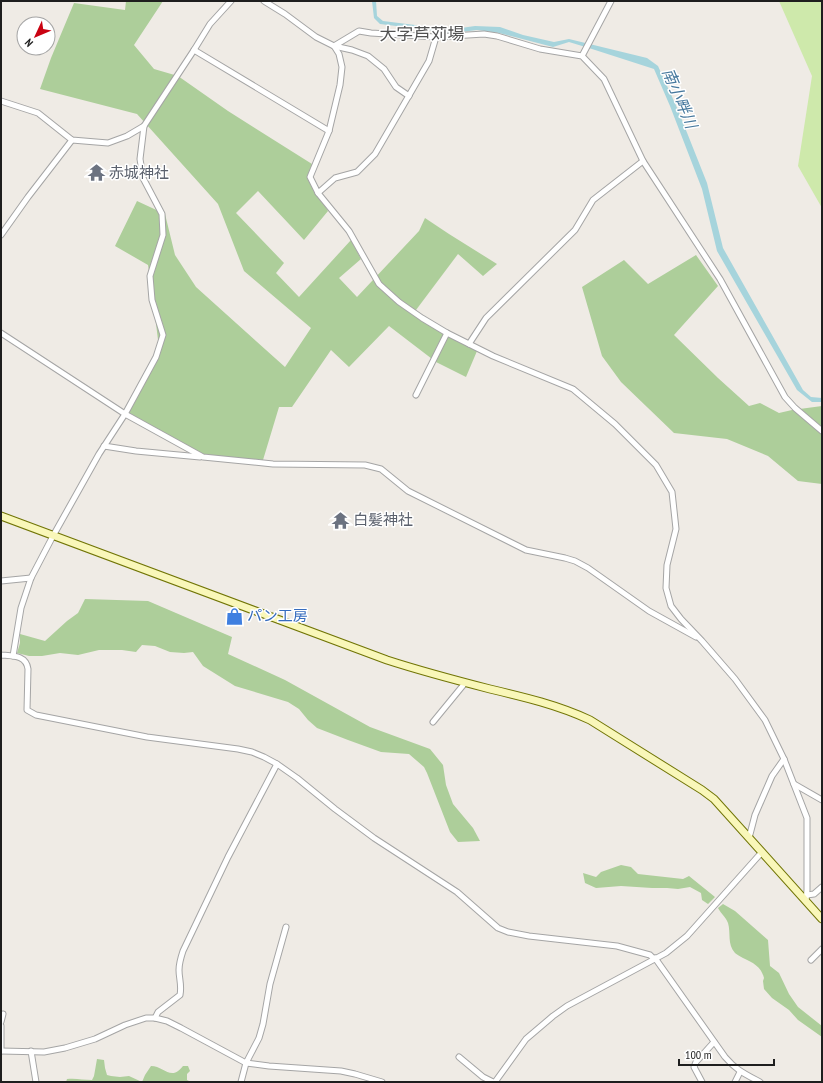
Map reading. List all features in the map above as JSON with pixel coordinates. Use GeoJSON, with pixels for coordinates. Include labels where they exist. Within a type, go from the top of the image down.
{"type":"FeatureCollection","features":[{"type":"Feature","properties":{"kind":"street"},"geometry":{"type":"LineString","coordinates":[[1,101],[38,113],[72,140],[108,143],[127,136],[144,126],[210,24],[230,1]]}},
{"type":"Feature","properties":{"kind":"street"},"geometry":{"type":"LineString","coordinates":[[264,1],[285,14],[316,37],[334,46],[352,50],[368,56],[384,69],[396,87],[409,96]]}},
{"type":"Feature","properties":{"kind":"street"},"geometry":{"type":"LineString","coordinates":[[584,54],[611,1]]}},
{"type":"Feature","properties":{"kind":"street"},"geometry":{"type":"LineString","coordinates":[[334,46],[358,31],[436,37],[484,34],[540,49],[584,54],[604,79],[643,161],[720,279],[785,397],[822,432]]}},
{"type":"Feature","properties":{"kind":"street"},"geometry":{"type":"LineString","coordinates":[[318,192],[335,178],[357,172],[375,154],[429,61],[436,37]]}},
{"type":"Feature","properties":{"kind":"street"},"geometry":{"type":"LineString","coordinates":[[334,46],[339,54],[342,67],[340,85],[329,132],[310,177],[318,192],[349,231],[379,284],[399,302],[447,333],[493,356],[573,389],[615,424],[656,465],[672,492],[676,529],[667,565],[666,588],[671,606],[735,679],[765,720],[784,759],[807,818],[806,898]]}},
{"type":"Feature","properties":{"kind":"street"},"geometry":{"type":"LineString","coordinates":[[194,50],[329,132]]}},
{"type":"Feature","properties":{"kind":"street"},"geometry":{"type":"LineString","coordinates":[[13,656],[21,608],[31,578],[53,536],[104,446],[125,414],[156,357],[163,335],[152,300],[150,276],[162,235],[162,214],[143,178],[140,159],[144,126]]}},
{"type":"Feature","properties":{"kind":"street"},"geometry":{"type":"LineString","coordinates":[[1,235],[72,140]]}},
{"type":"Feature","properties":{"kind":"street"},"geometry":{"type":"LineString","coordinates":[[469,344],[486,318],[575,230],[593,200],[643,161]]}},
{"type":"Feature","properties":{"kind":"street"},"geometry":{"type":"LineString","coordinates":[[1,333],[125,414],[203,457]]}},
{"type":"Feature","properties":{"kind":"street"},"geometry":{"type":"LineString","coordinates":[[416,395],[447,333]]}},
{"type":"Feature","properties":{"kind":"street"},"geometry":{"type":"LineString","coordinates":[[104,446],[136,451],[273,464],[365,465],[381,469],[408,490],[526,550],[565,558],[588,568],[649,611],[702,641]]}},
{"type":"Feature","properties":{"kind":"street"},"geometry":{"type":"LineString","coordinates":[[1,516],[387,660],[465,683],[543,702],[570,711],[590,720],[714,799],[806,898],[822,919]]}},
{"type":"Feature","properties":{"kind":"street"},"geometry":{"type":"LineString","coordinates":[[1,582],[31,578]]}},
{"type":"Feature","properties":{"kind":"street"},"geometry":{"type":"LineString","coordinates":[[1,655],[20,657],[25,660],[28,665],[27,710],[36,716],[147,737],[252,752],[277,764],[374,838],[457,892],[498,928],[508,932],[529,936],[617,946],[650,955],[733,1066],[740,1072],[760,1082]]}},
{"type":"Feature","properties":{"kind":"street"},"geometry":{"type":"LineString","coordinates":[[433,722],[465,683]]}},
{"type":"Feature","properties":{"kind":"street"},"geometry":{"type":"LineString","coordinates":[[749,838],[755,815],[772,776],[784,759]]}},
{"type":"Feature","properties":{"kind":"street"},"geometry":{"type":"LineString","coordinates":[[155,1018],[158,1012],[180,995],[181,986],[179,970],[183,951],[228,857],[277,764]]}},
{"type":"Feature","properties":{"kind":"street"},"geometry":{"type":"LineString","coordinates":[[794,784],[822,800]]}},
{"type":"Feature","properties":{"kind":"street"},"geometry":{"type":"LineString","coordinates":[[459,1057],[483,1077],[494,1082],[526,1039],[552,1016],[567,1006],[666,953],[687,936],[762,852]]}},
{"type":"Feature","properties":{"kind":"street"},"geometry":{"type":"LineString","coordinates":[[806,898],[814,894],[822,887]]}},
{"type":"Feature","properties":{"kind":"street"},"geometry":{"type":"LineString","coordinates":[[241,1082],[246,1063],[259,1038],[270,984],[286,927]]}},
{"type":"Feature","properties":{"kind":"street"},"geometry":{"type":"LineString","coordinates":[[811,960],[822,949]]}},
{"type":"Feature","properties":{"kind":"street"},"geometry":{"type":"LineString","coordinates":[[1,1022],[3,1014]]}},
{"type":"Feature","properties":{"kind":"street"},"geometry":{"type":"LineString","coordinates":[[1,1026],[1,1051],[44,1052],[65,1048],[95,1039],[125,1025],[146,1018],[155,1018],[167,1021],[246,1063],[341,1071],[382,1082]]}},
{"type":"Feature","properties":{"kind":"street"},"geometry":{"type":"LineString","coordinates":[[702,1082],[694,1067],[696,1062],[714,1042]]}},
{"type":"Feature","properties":{"kind":"street"},"geometry":{"type":"LineString","coordinates":[[31,1051],[36,1082]]}},
{"type":"Feature","properties":{"kind":"street"},"geometry":{"type":"LineString","coordinates":[[735,1082],[740,1072]]}},
{"type":"Feature","properties":{"kind":"green space"},"geometry":{"type":"Polygon","coordinates":[[[126,1],[163,1],[134,45],[154,69],[178,76],[228,111],[312,164],[308,178],[328,211],[304,240],[258,191],[236,213],[284,263],[276,273],[299,297],[351,240],[361,259],[339,278],[357,297],[419,231],[425,218],[497,264],[483,276],[458,254],[413,314],[477,351],[466,377],[436,362],[389,326],[349,367],[331,350],[292,407],[279,407],[263,460],[204,455],[127,413],[159,348],[148,265],[115,246],[137,201],[165,214],[175,255],[196,287],[285,367],[311,328],[244,271],[218,204],[137,114],[40,89],[52,56],[56,56],[56,46],[74,3],[125,10],[126,1]]]}},
{"type":"Feature","properties":{"kind":"green space"},"geometry":{"type":"Polygon","coordinates":[[[779,1],[822,1],[822,208],[798,166],[812,76],[779,1]]]}},
{"type":"Feature","properties":{"kind":"green space"},"geometry":{"type":"Polygon","coordinates":[[[696,255],[718,286],[674,335],[749,406],[760,403],[779,413],[822,406],[822,484],[798,481],[768,456],[727,439],[674,433],[621,382],[602,356],[582,287],[624,260],[648,284],[696,255]]]}},
{"type":"Feature","properties":{"kind":"green space"},"geometry":{"type":"Polygon","coordinates":[[[85,599],[148,601],[232,637],[228,654],[285,680],[370,727],[430,749],[443,765],[446,785],[453,804],[473,828],[480,841],[458,842],[450,832],[424,767],[409,754],[381,752],[317,728],[299,709],[288,702],[235,686],[203,666],[193,652],[170,652],[155,646],[142,645],[136,652],[122,650],[99,650],[78,655],[60,653],[42,656],[29,656],[17,653],[20,643],[20,634],[45,641],[78,613],[85,599]]]}},
{"type":"Feature","properties":{"kind":"green space"},"geometry":{"type":"Polygon","coordinates":[[[621,865],[631,867],[638,874],[683,879],[689,876],[715,897],[708,904],[702,900],[701,893],[690,887],[678,889],[621,886],[596,888],[585,883],[583,873],[596,877],[601,872],[621,865]]]}},
{"type":"Feature","properties":{"kind":"green space"},"geometry":{"type":"Polygon","coordinates":[[[723,904],[735,911],[768,940],[770,966],[779,973],[789,994],[798,1007],[822,1026],[822,1037],[798,1020],[789,1010],[772,998],[764,989],[764,978],[759,968],[735,953],[730,942],[728,923],[718,908],[723,904]]]}},
{"type":"Feature","properties":{"kind":"green space"},"geometry":{"type":"Polygon","coordinates":[[[97,1059],[104,1060],[107,1075],[120,1077],[129,1076],[142,1082],[66,1082],[67,1079],[92,1080],[97,1059]]]}},
{"type":"Feature","properties":{"kind":"green space"},"geometry":{"type":"Polygon","coordinates":[[[151,1066],[167,1072],[175,1073],[183,1066],[188,1066],[190,1071],[187,1074],[187,1080],[191,1082],[142,1082],[151,1066]]]}},
{"type":"Feature","properties":{"kind":"water"},"geometry":{"type":"Polygon","coordinates":[[[372,1],[376,1],[377,16],[383,21],[454,29],[475,26],[500,27],[523,35],[554,42],[569,39],[647,58],[658,66],[678,110],[707,183],[723,248],[803,390],[811,397],[822,398],[822,402],[812,402],[797,390],[717,251],[702,189],[654,69],[569,42],[553,47],[499,33],[477,30],[453,33],[380,24],[374,18],[372,1]]]}},
{"type":"Feature","properties":{"kind":"place","name":"赤城神社"},"geometry":{"type":"Point","coordinates":[96,173]}},
{"type":"Feature","properties":{"kind":"place","name":"白髪神社"},"geometry":{"type":"Point","coordinates":[340,520]}},
{"type":"Feature","properties":{"kind":"place","name":"パン工房"},"geometry":{"type":"Point","coordinates":[234,616]}},
{"type":"Feature","properties":{"kind":"district","name":"大字芦苅場"},"geometry":{"type":"Point","coordinates":[422,34]}},
{"type":"Feature","properties":{"kind":"water label","name":"南小畔川"},"geometry":{"type":"Point","coordinates":[680,98]}}]}
